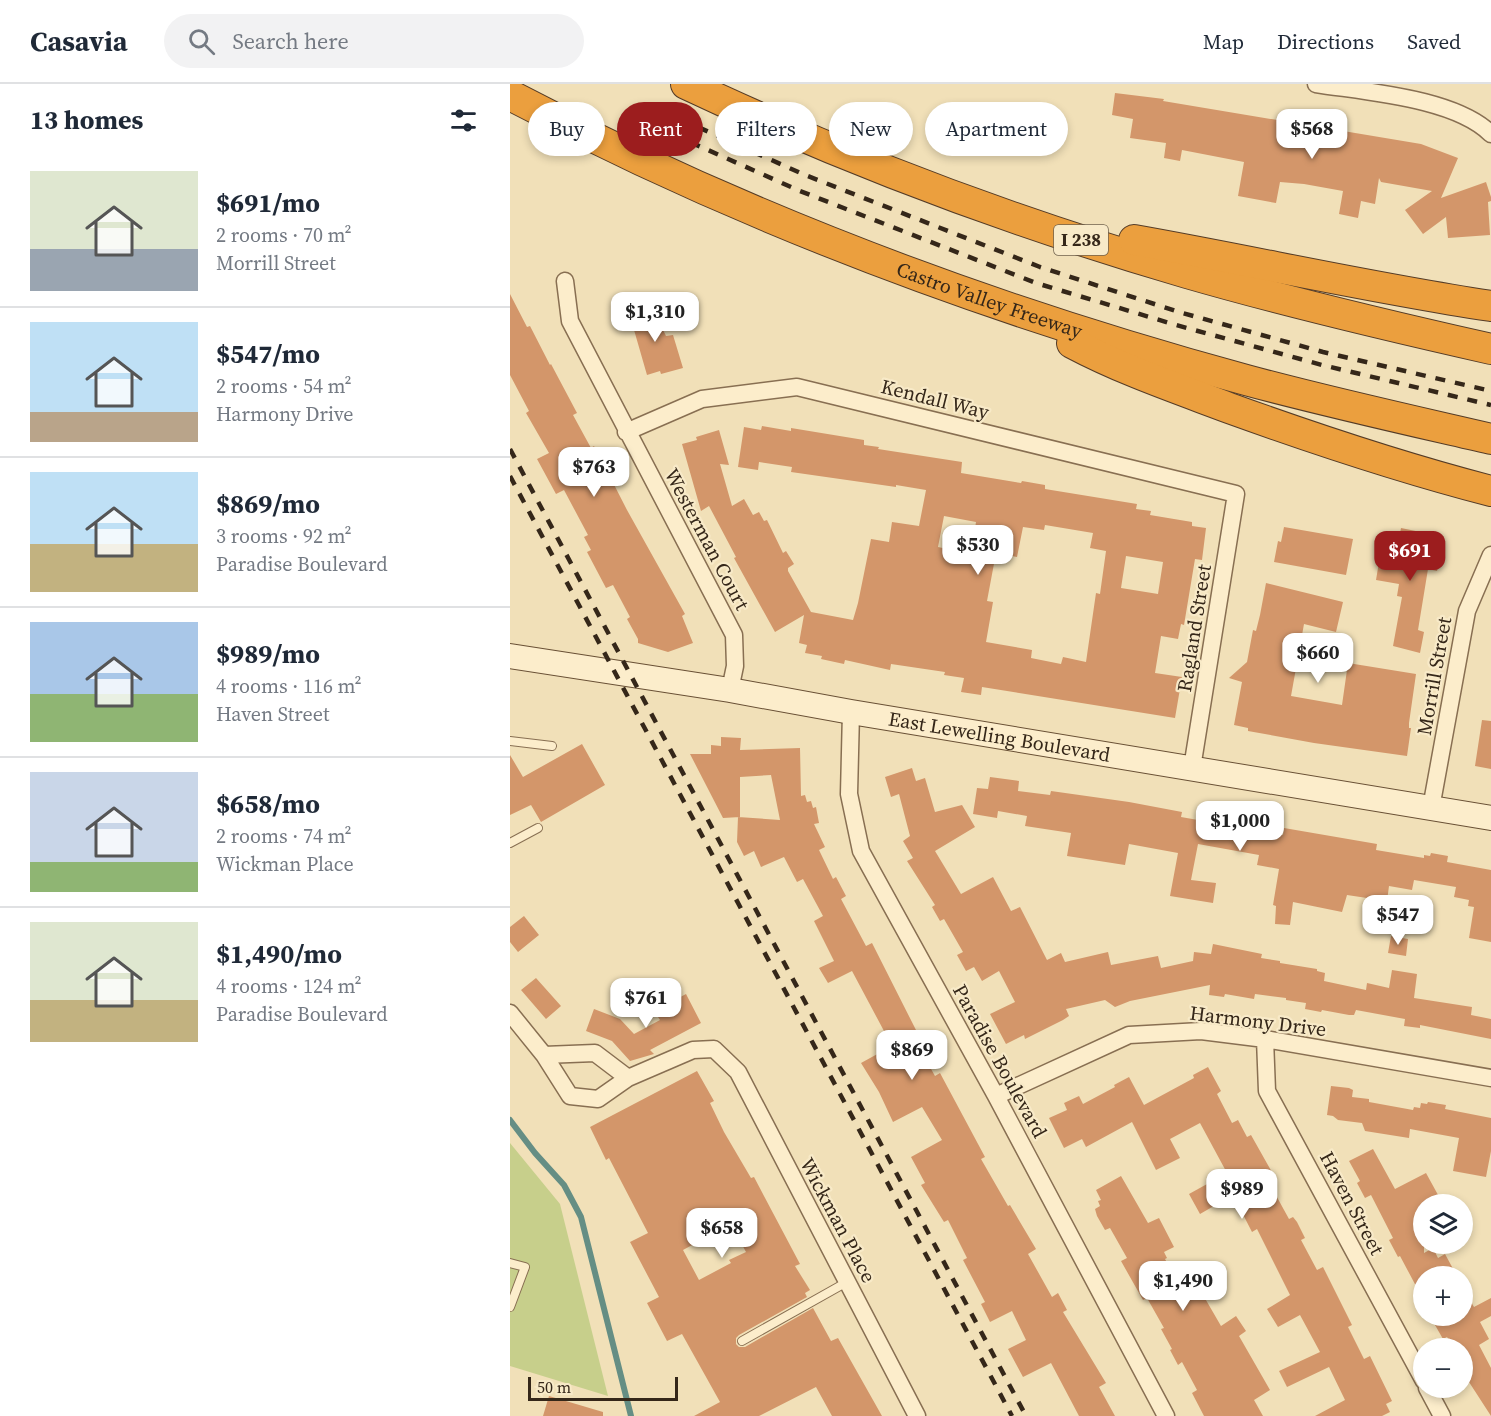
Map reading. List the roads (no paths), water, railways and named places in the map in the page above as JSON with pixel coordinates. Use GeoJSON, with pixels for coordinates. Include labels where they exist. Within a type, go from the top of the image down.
{"type":"FeatureCollection","features":[{"type":"Feature","properties":{"kind":"highway","name":"I 238"},"geometry":{"type":"LineString","coordinates":[[686,84],[869,163],[1023,220],[1126,254],[1272,297],[1491,349]]}},
{"type":"Feature","properties":{"kind":"highway","name":"Castro Valley Freeway"},"geometry":{"type":"LineString","coordinates":[[510,95],[601,141],[751,209],[903,270],[995,303],[1079,331],[1247,380],[1491,439]]}},
{"type":"Feature","properties":{"kind":"highway"},"geometry":{"type":"LineString","coordinates":[[1023,220],[1238,258],[1366,286],[1491,306]]}},
{"type":"Feature","properties":{"kind":"highway"},"geometry":{"type":"LineString","coordinates":[[995,303],[1094,355],[1156,381],[1317,439],[1491,491]]}},
{"type":"Feature","properties":{"kind":"main road","name":"East Lewelling Boulevard"},"geometry":{"type":"LineString","coordinates":[[510,656],[730,690],[1491,818]]}},
{"type":"Feature","properties":{"kind":"street"},"geometry":{"type":"LineString","coordinates":[[1327,85],[1448,108],[1483,126],[1491,134]]}},
{"type":"Feature","properties":{"kind":"street","name":"Westerman Court"},"geometry":{"type":"LineString","coordinates":[[566,281],[570,321],[734,635],[735,666],[730,690]]}},
{"type":"Feature","properties":{"kind":"street","name":"Kendall Way"},"geometry":{"type":"LineString","coordinates":[[627,432],[702,399],[797,387],[1236,494]]}},
{"type":"Feature","properties":{"kind":"street","name":"Ragland Street"},"geometry":{"type":"LineString","coordinates":[[1192,768],[1236,494]]}},
{"type":"Feature","properties":{"kind":"street","name":"Morrill Street"},"geometry":{"type":"LineString","coordinates":[[1431,808],[1467,610],[1491,555]]}},
{"type":"Feature","properties":{"kind":"street","name":"Paradise Boulevard"},"geometry":{"type":"LineString","coordinates":[[851,712],[849,794],[861,851],[996,1096],[1166,1416]]}},
{"type":"Feature","properties":{"kind":"street"},"geometry":{"type":"LineString","coordinates":[[510,1013],[544,1055],[570,1096],[598,1099],[628,1078],[595,1053],[544,1055]]}},
{"type":"Feature","properties":{"kind":"street","name":"Harmony Drive"},"geometry":{"type":"LineString","coordinates":[[996,1096],[1129,1035],[1201,1031],[1265,1039],[1491,1078]]}},
{"type":"Feature","properties":{"kind":"street","name":"Haven Street"},"geometry":{"type":"LineString","coordinates":[[1265,1039],[1267,1090],[1413,1361]]}},
{"type":"Feature","properties":{"kind":"street","name":"Wickman Place"},"geometry":{"type":"LineString","coordinates":[[628,1078],[693,1050],[714,1049],[738,1072],[917,1416]]}},
{"type":"Feature","properties":{"kind":"street"},"geometry":{"type":"LineString","coordinates":[[1432,1398],[1442,1416]]}},
{"type":"Feature","properties":{"kind":"lane"},"geometry":{"type":"LineString","coordinates":[[510,741],[552,746]]}},
{"type":"Feature","properties":{"kind":"lane"},"geometry":{"type":"LineString","coordinates":[[510,843],[537,828]]}},
{"type":"Feature","properties":{"kind":"lane"},"geometry":{"type":"LineString","coordinates":[[510,1263],[525,1267],[512,1308],[510,1307]]}},
{"type":"Feature","properties":{"kind":"lane"},"geometry":{"type":"LineString","coordinates":[[742,1341],[847,1282]]}},
{"type":"Feature","properties":{"kind":"waterway"},"geometry":{"type":"LineString","coordinates":[[510,1120],[535,1153],[564,1185],[581,1217],[631,1416]]}},
{"type":"Feature","properties":{"kind":"railway"},"geometry":{"type":"LineString","coordinates":[[703,129],[805,175],[1040,267],[1179,312],[1323,352],[1491,391]]}},
{"type":"Feature","properties":{"kind":"railway"},"geometry":{"type":"LineString","coordinates":[[703,148],[800,191],[1036,283],[1322,365],[1491,405]]}},
{"type":"Feature","properties":{"kind":"railway"},"geometry":{"type":"LineString","coordinates":[[510,449],[1026,1416]]}},
{"type":"Feature","properties":{"kind":"railway"},"geometry":{"type":"LineString","coordinates":[[510,476],[1012,1416]]}}]}
